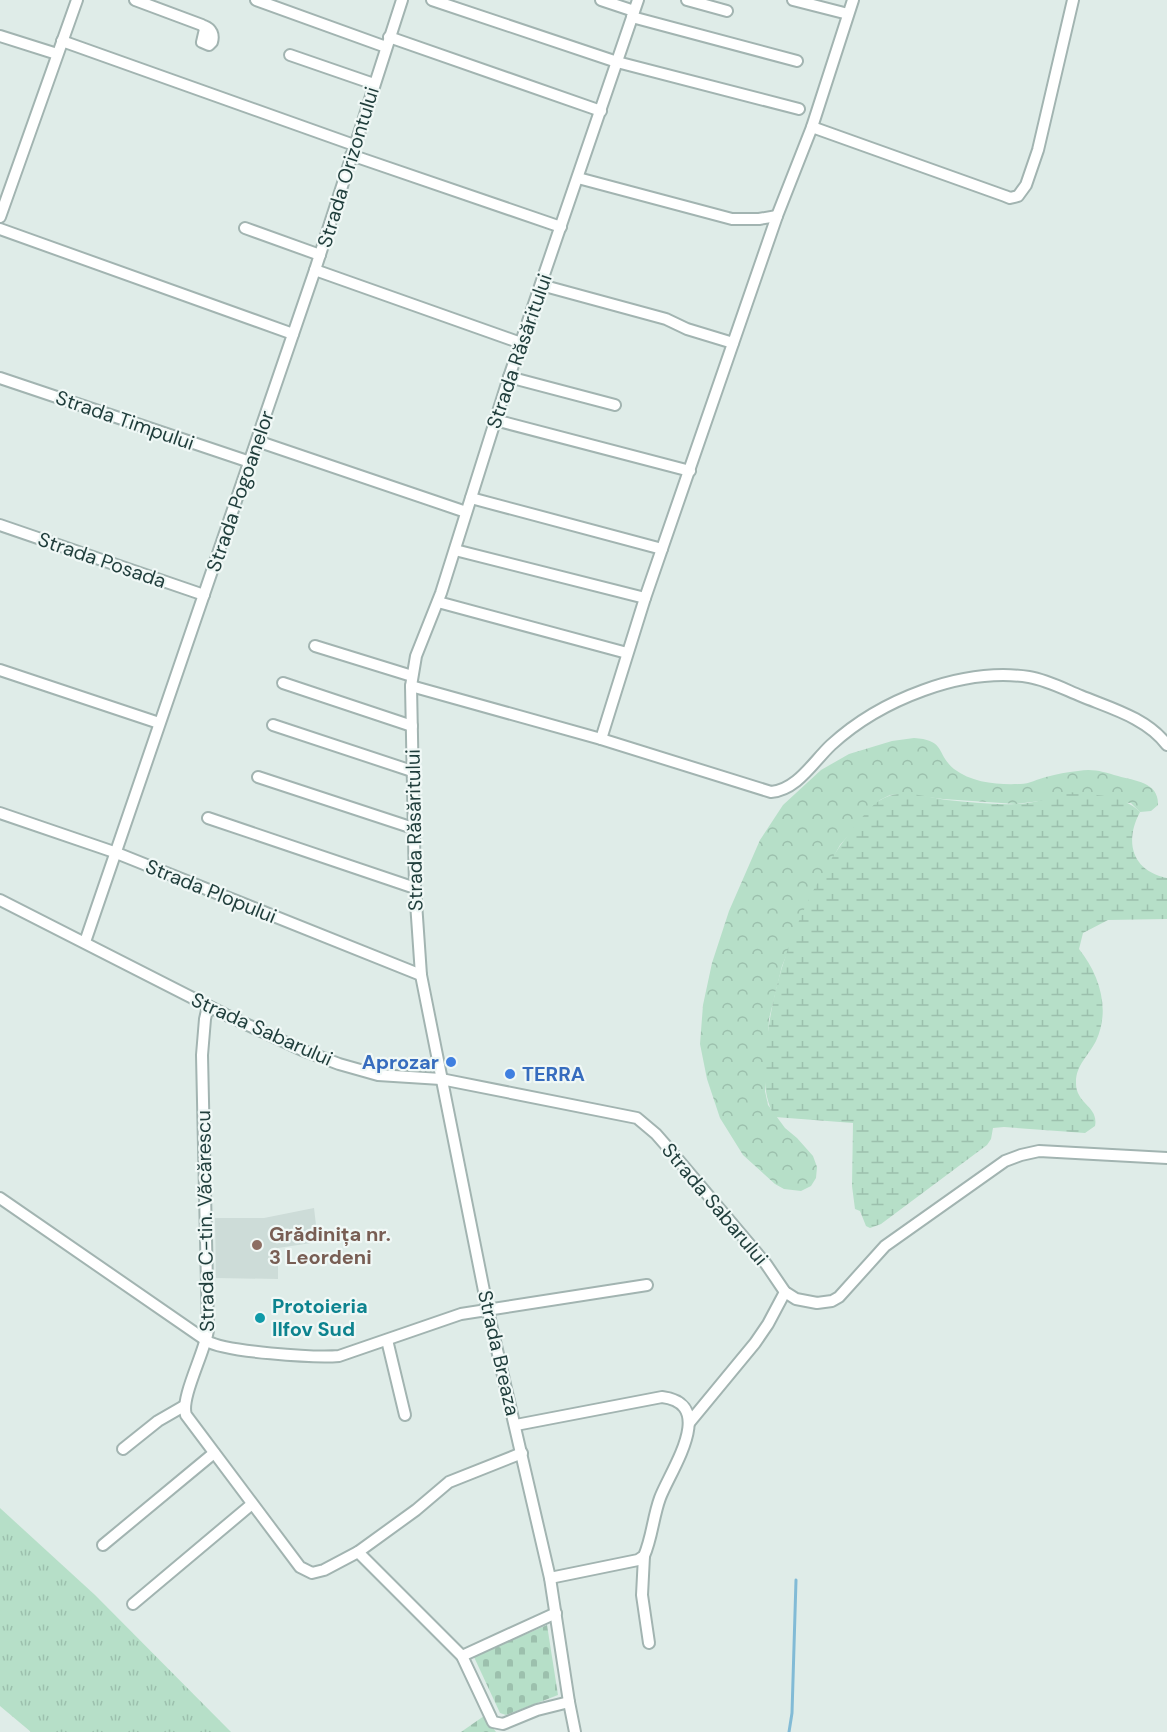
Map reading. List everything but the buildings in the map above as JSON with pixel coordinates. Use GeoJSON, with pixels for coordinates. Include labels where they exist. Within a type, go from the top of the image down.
{"type":"FeatureCollection","features":[{"type":"Feature","properties":{"kind":"street"},"geometry":{"type":"LineString","coordinates":[[0,217],[77,0]]}},
{"type":"Feature","properties":{"kind":"street"},"geometry":{"type":"LineString","coordinates":[[135,0],[204,26]]}},
{"type":"Feature","properties":{"kind":"street"},"geometry":{"type":"LineString","coordinates":[[256,0],[601,111]]}},
{"type":"Feature","properties":{"kind":"street","name":"Strada Orizontului"},"geometry":{"type":"LineString","coordinates":[[293,334],[402,0]]}},
{"type":"Feature","properties":{"kind":"street"},"geometry":{"type":"LineString","coordinates":[[432,0],[617,62],[799,109]]}},
{"type":"Feature","properties":{"kind":"street"},"geometry":{"type":"LineString","coordinates":[[601,0],[633,14],[797,61]]}},
{"type":"Feature","properties":{"kind":"street","name":"Strada Răsăritului"},"geometry":{"type":"LineString","coordinates":[[421,975],[415,888],[412,771],[412,681],[419,646],[438,602],[509,377],[638,0]]}},
{"type":"Feature","properties":{"kind":"street"},"geometry":{"type":"LineString","coordinates":[[687,0],[727,10]]}},
{"type":"Feature","properties":{"kind":"street"},"geometry":{"type":"LineString","coordinates":[[793,0],[848,14]]}},
{"type":"Feature","properties":{"kind":"street"},"geometry":{"type":"LineString","coordinates":[[601,739],[645,598],[777,216],[812,127],[853,0]]}},
{"type":"Feature","properties":{"kind":"street"},"geometry":{"type":"LineString","coordinates":[[812,127],[1015,198],[1026,186],[1038,150],[1073,0]]}},
{"type":"Feature","properties":{"kind":"street"},"geometry":{"type":"LineString","coordinates":[[0,36],[57,54]]}},
{"type":"Feature","properties":{"kind":"street"},"geometry":{"type":"LineString","coordinates":[[62,41],[561,228]]}},
{"type":"Feature","properties":{"kind":"street"},"geometry":{"type":"LineString","coordinates":[[290,55],[374,84]]}},
{"type":"Feature","properties":{"kind":"street"},"geometry":{"type":"LineString","coordinates":[[578,178],[732,219],[777,216]]}},
{"type":"Feature","properties":{"kind":"street"},"geometry":{"type":"LineString","coordinates":[[245,228],[320,255]]}},
{"type":"Feature","properties":{"kind":"street"},"geometry":{"type":"LineString","coordinates":[[0,229],[293,334]]}},
{"type":"Feature","properties":{"kind":"street"},"geometry":{"type":"LineString","coordinates":[[315,270],[521,343]]}},
{"type":"Feature","properties":{"kind":"street"},"geometry":{"type":"LineString","coordinates":[[541,285],[666,319],[687,329],[733,343]]}},
{"type":"Feature","properties":{"kind":"street","name":"Strada Pogoanelor"},"geometry":{"type":"LineString","coordinates":[[85,942],[293,334]]}},
{"type":"Feature","properties":{"kind":"street"},"geometry":{"type":"LineString","coordinates":[[509,377],[615,405]]}},
{"type":"Feature","properties":{"kind":"street","name":"Strada Timpului"},"geometry":{"type":"LineString","coordinates":[[0,378],[250,462]]}},
{"type":"Feature","properties":{"kind":"street"},"geometry":{"type":"LineString","coordinates":[[495,420],[690,471]]}},
{"type":"Feature","properties":{"kind":"street"},"geometry":{"type":"LineString","coordinates":[[257,441],[466,512]]}},
{"type":"Feature","properties":{"kind":"street"},"geometry":{"type":"LineString","coordinates":[[471,498],[663,549]]}},
{"type":"Feature","properties":{"kind":"street","name":"Strada Posada"},"geometry":{"type":"LineString","coordinates":[[0,525],[204,596]]}},
{"type":"Feature","properties":{"kind":"street"},"geometry":{"type":"LineString","coordinates":[[455,550],[645,598]]}},
{"type":"Feature","properties":{"kind":"street"},"geometry":{"type":"LineString","coordinates":[[438,602],[627,653]]}},
{"type":"Feature","properties":{"kind":"street"},"geometry":{"type":"LineString","coordinates":[[315,646],[412,681],[758,789],[777,792],[791,785],[845,734],[900,701],[940,684],[967,679],[1000,676],[1029,678],[1063,688],[1145,724],[1167,745]]}},
{"type":"Feature","properties":{"kind":"street"},"geometry":{"type":"LineString","coordinates":[[0,670],[159,723]]}},
{"type":"Feature","properties":{"kind":"street"},"geometry":{"type":"LineString","coordinates":[[283,683],[412,726]]}},
{"type":"Feature","properties":{"kind":"street"},"geometry":{"type":"LineString","coordinates":[[273,725],[412,771]]}},
{"type":"Feature","properties":{"kind":"street"},"geometry":{"type":"LineString","coordinates":[[258,777],[413,828]]}},
{"type":"Feature","properties":{"kind":"street","name":"Strada Plopului"},"geometry":{"type":"LineString","coordinates":[[0,813],[114,852],[421,975]]}},
{"type":"Feature","properties":{"kind":"street"},"geometry":{"type":"LineString","coordinates":[[208,818],[415,888]]}},
{"type":"Feature","properties":{"kind":"street","name":"Strada Sabarului"},"geometry":{"type":"LineString","coordinates":[[0,900],[208,1006],[293,1046],[351,1068],[391,1077],[441,1079],[637,1118],[670,1150],[766,1264],[785,1292]]}},
{"type":"Feature","properties":{"kind":"street","name":"Strada Breaza"},"geometry":{"type":"LineString","coordinates":[[421,975],[488,1311],[550,1578],[569,1702],[576,1732]]}},
{"type":"Feature","properties":{"kind":"street","name":"Strada C-tin. Văcărescu"},"geometry":{"type":"LineString","coordinates":[[184,1406],[207,1341],[208,1277],[202,1055],[208,1006]]}},
{"type":"Feature","properties":{"kind":"street"},"geometry":{"type":"LineString","coordinates":[[689,1423],[755,1343],[785,1292],[796,1299],[810,1302],[824,1303],[839,1297],[885,1246],[991,1170],[1021,1155],[1059,1151],[1167,1158]]}},
{"type":"Feature","properties":{"kind":"street"},"geometry":{"type":"LineString","coordinates":[[0,1198],[207,1341],[226,1348],[329,1357],[352,1353],[454,1316],[646,1285]]}},
{"type":"Feature","properties":{"kind":"street"},"geometry":{"type":"LineString","coordinates":[[387,1340],[405,1415]]}},
{"type":"Feature","properties":{"kind":"street"},"geometry":{"type":"LineString","coordinates":[[516,1425],[662,1396],[677,1401],[686,1412],[689,1423],[687,1438],[660,1496],[644,1556],[642,1595],[649,1643]]}},
{"type":"Feature","properties":{"kind":"street"},"geometry":{"type":"LineString","coordinates":[[123,1449],[163,1418],[184,1406],[186,1415],[252,1504],[304,1570],[312,1573],[320,1572],[358,1552],[416,1510],[449,1482],[522,1454]]}},
{"type":"Feature","properties":{"kind":"street"},"geometry":{"type":"LineString","coordinates":[[104,1545],[214,1453]]}},
{"type":"Feature","properties":{"kind":"street"},"geometry":{"type":"LineString","coordinates":[[133,1604],[252,1504]]}},
{"type":"Feature","properties":{"kind":"street"},"geometry":{"type":"LineString","coordinates":[[358,1552],[462,1656],[487,1712],[496,1724],[503,1724],[537,1710],[569,1702]]}},
{"type":"Feature","properties":{"kind":"street"},"geometry":{"type":"LineString","coordinates":[[550,1578],[638,1560],[644,1556]]}},
{"type":"Feature","properties":{"kind":"street"},"geometry":{"type":"LineString","coordinates":[[462,1656],[556,1612]]}},
{"type":"Feature","properties":{"kind":"shaded area","name":"Grădinița nr. 3 Leordeni"},"geometry":{"type":"Polygon","coordinates":[[[314,1208],[318,1242],[278,1248],[278,1279],[216,1278],[215,1218],[264,1218],[314,1208]]]}},
{"type":"Feature","properties":{"kind":"green space"},"geometry":{"type":"Polygon","coordinates":[[[924,739],[936,745],[954,769],[977,780],[1024,784],[1062,773],[1094,770],[1145,784],[1155,791],[1158,805],[1151,811],[1140,812],[1131,803],[1040,801],[1016,804],[903,794],[890,795],[880,800],[840,845],[807,905],[782,966],[769,1019],[765,1091],[768,1105],[785,1128],[813,1156],[817,1167],[816,1178],[811,1186],[801,1191],[784,1189],[775,1184],[743,1155],[720,1118],[707,1079],[700,1044],[703,1005],[712,963],[729,911],[760,840],[783,805],[821,770],[849,754],[892,741],[924,739]]]}},
{"type":"Feature","properties":{"kind":"green space"},"geometry":{"type":"Polygon","coordinates":[[[1069,792],[1116,799],[1133,806],[1140,812],[1133,834],[1134,854],[1146,869],[1167,878],[1167,919],[1108,920],[1083,933],[1079,949],[1092,969],[1101,992],[1102,1017],[1096,1041],[1080,1065],[1076,1082],[1079,1095],[1094,1114],[1095,1126],[1085,1133],[993,1128],[987,1145],[881,1224],[870,1228],[866,1226],[860,1211],[855,1209],[852,1186],[853,1123],[775,1117],[766,1093],[766,1051],[776,992],[794,932],[807,903],[837,850],[866,813],[884,798],[896,794],[911,794],[990,804],[1023,804],[1069,792]]]}},
{"type":"Feature","properties":{"kind":"green space"},"geometry":{"type":"Polygon","coordinates":[[[0,1508],[95,1595],[231,1732],[31,1732],[0,1706],[0,1508]]]}},
{"type":"Feature","properties":{"kind":"green space"},"geometry":{"type":"Polygon","coordinates":[[[547,1625],[558,1695],[506,1715],[500,1713],[474,1657],[547,1625]]]}},
{"type":"Feature","properties":{"kind":"green space"},"geometry":{"type":"Polygon","coordinates":[[[484,1716],[496,1732],[461,1732],[484,1716]]]}},
{"type":"Feature","properties":{"kind":"waterway"},"geometry":{"type":"LineString","coordinates":[[789,1732],[792,1713],[796,1580]]}},
{"type":"Feature","properties":{"kind":"place","name":"Aprozar"},"geometry":{"type":"Point","coordinates":[451,1062]}},
{"type":"Feature","properties":{"kind":"place","name":"TERRA"},"geometry":{"type":"Point","coordinates":[510,1074]}},
{"type":"Feature","properties":{"kind":"place","name":"Grădinița nr. 3 Leordeni"},"geometry":{"type":"Point","coordinates":[257,1245]}},
{"type":"Feature","properties":{"kind":"place","name":"Protoieria Ilfov Sud"},"geometry":{"type":"Point","coordinates":[260,1318]}}]}
